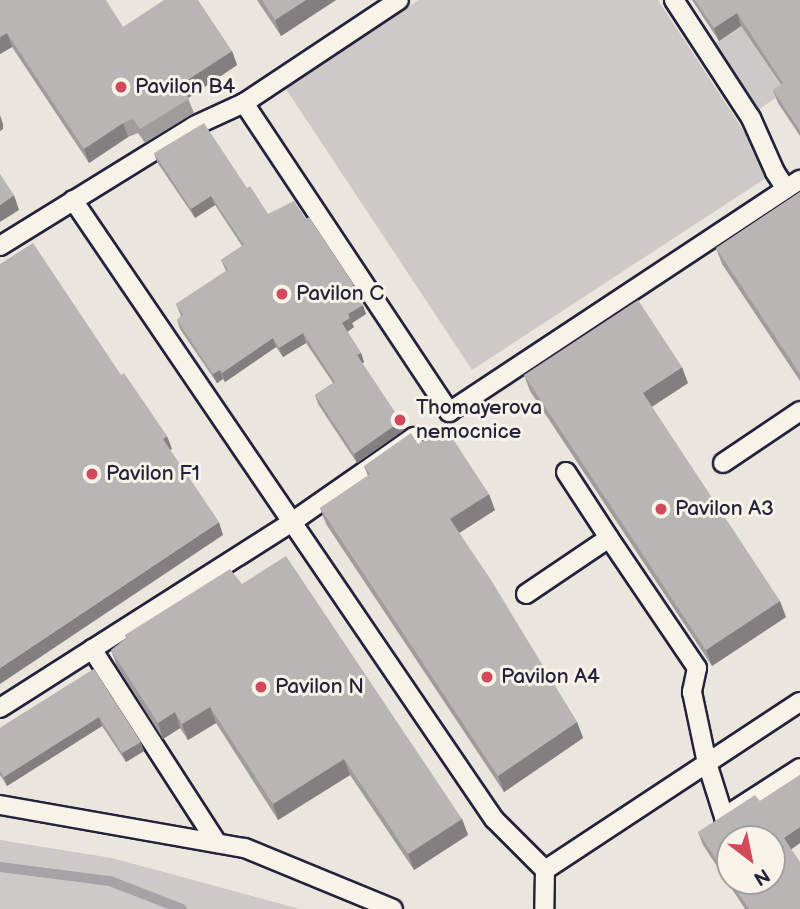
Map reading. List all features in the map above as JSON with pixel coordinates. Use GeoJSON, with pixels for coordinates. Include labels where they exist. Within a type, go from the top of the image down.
{"type":"FeatureCollection","features":[{"type":"Feature","properties":{"kind":"lane"},"geometry":{"type":"LineString","coordinates":[[0,246],[194,126],[244,103],[399,0]]}},
{"type":"Feature","properties":{"kind":"lane"},"geometry":{"type":"LineString","coordinates":[[244,103],[449,412],[793,184],[775,173],[751,118],[674,0]]}},
{"type":"Feature","properties":{"kind":"lane"},"geometry":{"type":"LineString","coordinates":[[73,200],[494,819],[545,870],[544,909]]}},
{"type":"Feature","properties":{"kind":"lane"},"geometry":{"type":"LineString","coordinates":[[723,463],[800,411]]}},
{"type":"Feature","properties":{"kind":"lane"},"geometry":{"type":"LineString","coordinates":[[0,708],[292,522],[414,437]]}},
{"type":"Feature","properties":{"kind":"lane"},"geometry":{"type":"LineString","coordinates":[[566,472],[697,668],[692,692],[707,763],[724,817],[800,768]]}},
{"type":"Feature","properties":{"kind":"lane"},"geometry":{"type":"LineString","coordinates":[[526,593],[609,538]]}},
{"type":"Feature","properties":{"kind":"lane"},"geometry":{"type":"LineString","coordinates":[[92,649],[218,843]]}},
{"type":"Feature","properties":{"kind":"lane"},"geometry":{"type":"LineString","coordinates":[[545,870],[800,702]]}},
{"type":"Feature","properties":{"kind":"lane"},"geometry":{"type":"LineString","coordinates":[[0,805],[245,848],[393,909]]}},
{"type":"Feature","properties":{"kind":"shaded area"},"geometry":{"type":"Polygon","coordinates":[[[419,0],[658,0],[772,174],[472,370],[286,89],[419,0]]]}},
{"type":"Feature","properties":{"kind":"shaded area"},"geometry":{"type":"Polygon","coordinates":[[[741,26],[785,92],[759,109],[715,43],[741,26]]]}},
{"type":"Feature","properties":{"kind":"shaded area"},"geometry":{"type":"Polygon","coordinates":[[[0,840],[112,858],[300,909],[0,909],[0,840]]]}},
{"type":"Feature","properties":{"kind":"building","name":"Pavilon B4"},"geometry":{"type":"Polygon","coordinates":[[[0,0],[106,0],[123,27],[164,0],[198,0],[232,51],[180,85],[189,99],[140,129],[133,119],[123,123],[84,149],[7,33],[0,37],[0,0]]]}},
{"type":"Feature","properties":{"kind":"building"},"geometry":{"type":"Polygon","coordinates":[[[262,0],[306,0],[275,20],[262,0]]]}},
{"type":"Feature","properties":{"kind":"building"},"geometry":{"type":"Polygon","coordinates":[[[695,0],[800,0],[800,131],[773,90],[783,83],[737,13],[714,28],[695,0]]]}},
{"type":"Feature","properties":{"kind":"building","name":"Pavilon C"},"geometry":{"type":"Polygon","coordinates":[[[204,123],[247,188],[250,186],[268,214],[294,201],[306,219],[309,217],[354,285],[351,287],[363,305],[348,314],[350,318],[342,323],[361,353],[357,355],[401,421],[354,454],[315,395],[335,382],[303,333],[279,348],[273,338],[222,373],[220,370],[213,374],[177,320],[183,315],[176,304],[228,270],[221,260],[244,245],[211,196],[191,209],[154,153],[204,123]]]}},
{"type":"Feature","properties":{"kind":"building"},"geometry":{"type":"Polygon","coordinates":[[[0,174],[14,195],[0,205],[0,174]]]}},
{"type":"Feature","properties":{"kind":"building"},"geometry":{"type":"Polygon","coordinates":[[[800,192],[800,374],[716,248],[800,192]]]}},
{"type":"Feature","properties":{"kind":"building","name":"Pavilon F1"},"geometry":{"type":"Polygon","coordinates":[[[33,243],[121,375],[124,373],[167,436],[163,439],[219,522],[0,668],[0,264],[33,243]]]}},
{"type":"Feature","properties":{"kind":"building","name":"Pavilon A3"},"geometry":{"type":"Polygon","coordinates":[[[638,300],[682,367],[643,393],[780,601],[706,650],[524,375],[638,300]]]}},
{"type":"Feature","properties":{"kind":"building","name":"Pavilon A4"},"geometry":{"type":"Polygon","coordinates":[[[445,427],[489,494],[450,519],[491,580],[577,722],[498,776],[320,508],[370,474],[364,466],[411,433],[418,444],[445,427]]]}},
{"type":"Feature","properties":{"kind":"building","name":"Pavilon N"},"geometry":{"type":"Polygon","coordinates":[[[286,556],[462,819],[408,854],[344,759],[273,804],[210,707],[182,724],[175,712],[158,723],[111,650],[127,638],[125,635],[230,569],[242,584],[286,556]]]}},
{"type":"Feature","properties":{"kind":"building"},"geometry":{"type":"Polygon","coordinates":[[[94,669],[141,742],[122,753],[99,717],[4,777],[0,771],[0,728],[94,669]]]}},
{"type":"Feature","properties":{"kind":"building"},"geometry":{"type":"Polygon","coordinates":[[[800,775],[800,827],[786,837],[786,825],[716,825],[716,859],[698,832],[755,795],[760,801],[800,775]]]}},
{"type":"Feature","properties":{"kind":"building"},"geometry":{"type":"Polygon","coordinates":[[[786,841],[800,862],[800,909],[749,909],[740,895],[786,895],[786,841]]]}},
{"type":"Feature","properties":{"kind":"waterway"},"geometry":{"type":"LineString","coordinates":[[0,867],[110,881],[182,909]]}},
{"type":"Feature","properties":{"kind":"place","name":"Pavilon B4"},"geometry":{"type":"Point","coordinates":[121,87]}},
{"type":"Feature","properties":{"kind":"place","name":"Pavilon C"},"geometry":{"type":"Point","coordinates":[282,294]}},
{"type":"Feature","properties":{"kind":"place","name":"Thomayerova nemocnice"},"geometry":{"type":"Point","coordinates":[400,420]}},
{"type":"Feature","properties":{"kind":"place","name":"Pavilon F1"},"geometry":{"type":"Point","coordinates":[92,474]}},
{"type":"Feature","properties":{"kind":"place","name":"Pavilon A3"},"geometry":{"type":"Point","coordinates":[661,509]}},
{"type":"Feature","properties":{"kind":"place","name":"Pavilon A4"},"geometry":{"type":"Point","coordinates":[487,677]}},
{"type":"Feature","properties":{"kind":"place","name":"Pavilon N"},"geometry":{"type":"Point","coordinates":[261,687]}}]}
